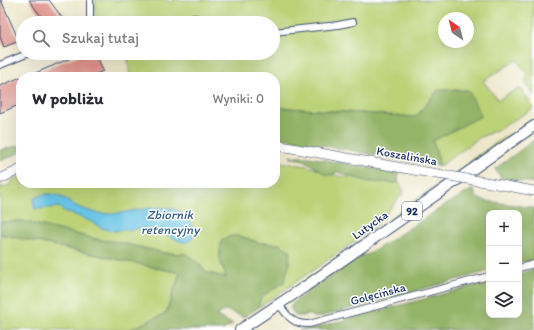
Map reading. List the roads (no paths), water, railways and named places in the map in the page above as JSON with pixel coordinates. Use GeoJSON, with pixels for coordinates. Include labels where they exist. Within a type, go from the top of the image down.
{"type":"FeatureCollection","features":[{"type":"Feature","properties":{"kind":"main road","name":"Lutycka"},"geometry":{"type":"LineString","coordinates":[[240,330],[534,126]]}},
{"type":"Feature","properties":{"kind":"street"},"geometry":{"type":"LineString","coordinates":[[90,0],[90,16]]}},
{"type":"Feature","properties":{"kind":"street"},"geometry":{"type":"LineString","coordinates":[[280,31],[354,22]]}},
{"type":"Feature","properties":{"kind":"street"},"geometry":{"type":"LineString","coordinates":[[0,65],[16,58]]}},
{"type":"Feature","properties":{"kind":"street","name":"Koszalińska"},"geometry":{"type":"LineString","coordinates":[[280,146],[534,191]]}},
{"type":"Feature","properties":{"kind":"street"},"geometry":{"type":"LineString","coordinates":[[0,179],[16,171]]}},
{"type":"Feature","properties":{"kind":"street"},"geometry":{"type":"LineString","coordinates":[[522,267],[534,264]]}},
{"type":"Feature","properties":{"kind":"street","name":"Golęcińska"},"geometry":{"type":"LineString","coordinates":[[279,304],[293,320],[300,323],[309,324],[486,277]]}},
{"type":"Feature","properties":{"kind":"water","name":"Zbiornik retencyjny"},"geometry":{"type":"Polygon","coordinates":[[[47,194],[57,195],[80,208],[98,213],[110,214],[162,207],[174,209],[184,215],[192,225],[194,230],[193,234],[188,242],[182,242],[156,230],[144,228],[114,231],[102,228],[88,220],[62,210],[59,207],[34,208],[34,199],[38,196],[47,194]]]}}]}
